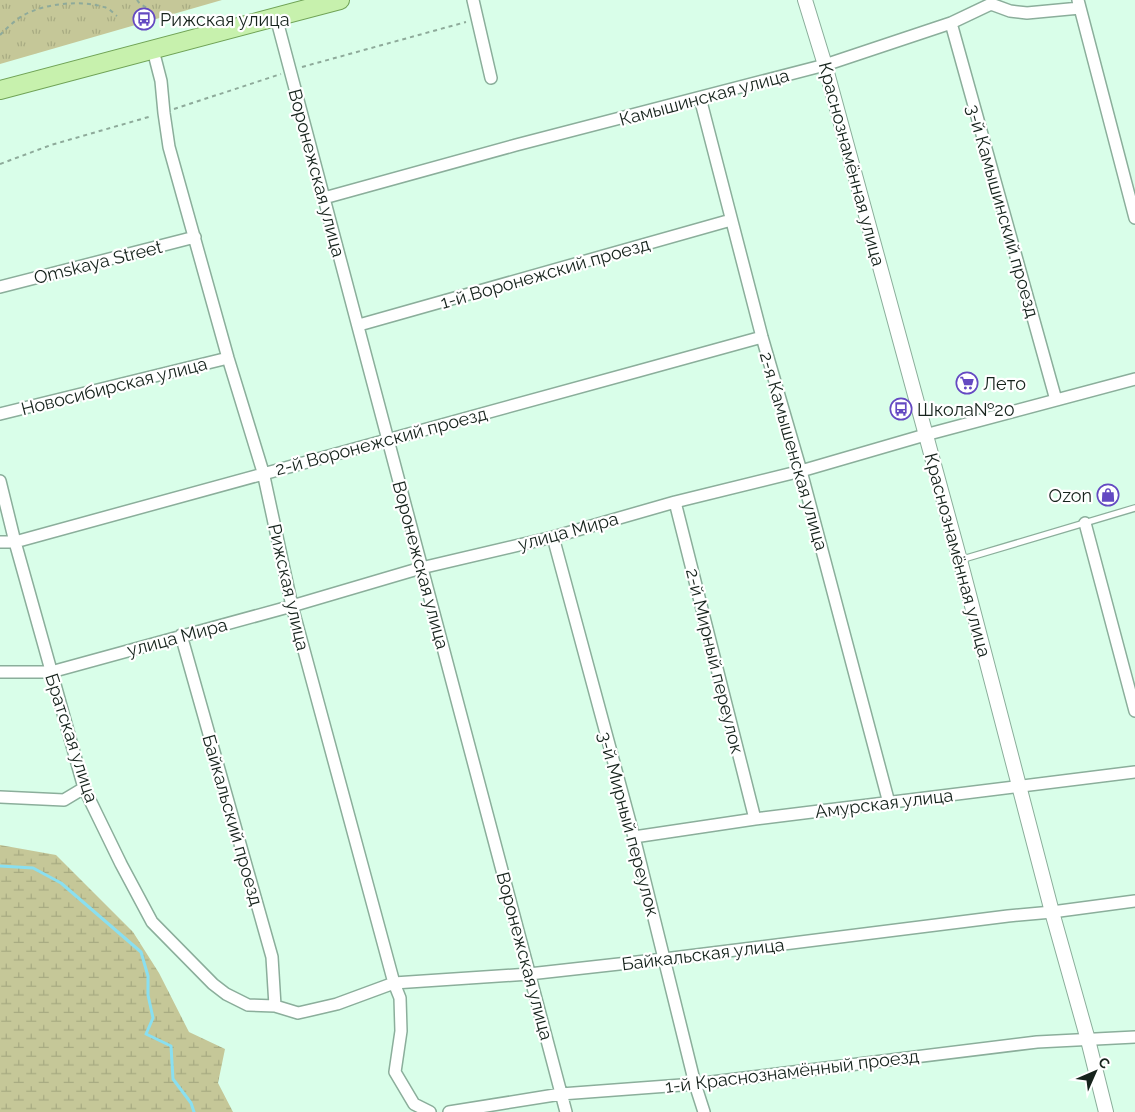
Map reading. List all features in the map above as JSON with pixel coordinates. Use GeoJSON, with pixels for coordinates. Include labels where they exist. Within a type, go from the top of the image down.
{"type":"FeatureCollection","features":[{"type":"Feature","properties":{"kind":"main road"},"geometry":{"type":"LineString","coordinates":[[0,90],[340,0]]}},
{"type":"Feature","properties":{"kind":"street"},"geometry":{"type":"LineString","coordinates":[[473,0],[491,78]]}},
{"type":"Feature","properties":{"kind":"street","name":"Краснознамённая улица"},"geometry":{"type":"LineString","coordinates":[[805,0],[826,65],[960,560],[1106,1112]]}},
{"type":"Feature","properties":{"kind":"street","name":"Камышинская улица"},"geometry":{"type":"LineString","coordinates":[[324,198],[516,145],[826,65],[952,23],[991,4],[1010,11],[1027,14],[1079,4]]}},
{"type":"Feature","properties":{"kind":"street"},"geometry":{"type":"LineString","coordinates":[[1079,4],[1135,218]]}},
{"type":"Feature","properties":{"kind":"street","name":"Воронежская улица"},"geometry":{"type":"LineString","coordinates":[[276,17],[566,1112]]}},
{"type":"Feature","properties":{"kind":"street","name":"3-й Камышинский проезд"},"geometry":{"type":"LineString","coordinates":[[952,23],[1056,400]]}},
{"type":"Feature","properties":{"kind":"street","name":"Рижская улица"},"geometry":{"type":"LineString","coordinates":[[153,50],[161,81],[169,147],[228,358],[263,472],[292,606],[394,983],[400,998],[401,1031],[395,1072],[414,1104],[430,1112]]}},
{"type":"Feature","properties":{"kind":"street","name":"2-я Камышенская улица"},"geometry":{"type":"LineString","coordinates":[[700,98],[762,337],[801,471],[889,803]]}},
{"type":"Feature","properties":{"kind":"street","name":"1-й Воронежский проезд"},"geometry":{"type":"LineString","coordinates":[[358,325],[731,220]]}},
{"type":"Feature","properties":{"kind":"street","name":"Omskaya Street"},"geometry":{"type":"LineString","coordinates":[[0,287],[195,237]]}},
{"type":"Feature","properties":{"kind":"street","name":"2-й Воронежский проезд"},"geometry":{"type":"LineString","coordinates":[[0,542],[14,542],[263,472],[389,440],[762,337]]}},
{"type":"Feature","properties":{"kind":"street","name":"Новосибирская улица"},"geometry":{"type":"LineString","coordinates":[[0,414],[228,358]]}},
{"type":"Feature","properties":{"kind":"street","name":"улица Мира"},"geometry":{"type":"LineString","coordinates":[[0,672],[51,672],[292,606],[421,568],[553,537],[675,502],[801,471],[925,435],[1135,379]]}},
{"type":"Feature","properties":{"kind":"street","name":"Братская улица"},"geometry":{"type":"LineString","coordinates":[[0,481],[14,542],[84,788],[120,864],[152,922],[213,984],[226,994],[248,1005],[275,1006]]}},
{"type":"Feature","properties":{"kind":"street","name":"2-й Мирный переулок"},"geometry":{"type":"LineString","coordinates":[[675,502],[755,819]]}},
{"type":"Feature","properties":{"kind":"street"},"geometry":{"type":"LineString","coordinates":[[1085,523],[1135,711]]}},
{"type":"Feature","properties":{"kind":"street","name":"3-й Мирный переулок"},"geometry":{"type":"LineString","coordinates":[[553,537],[634,837],[694,1084],[704,1112]]}},
{"type":"Feature","properties":{"kind":"street","name":"Байкальский проезд"},"geometry":{"type":"LineString","coordinates":[[181,635],[272,957],[275,1006]]}},
{"type":"Feature","properties":{"kind":"street","name":"Амурская улица"},"geometry":{"type":"LineString","coordinates":[[634,837],[755,819],[1135,772]]}},
{"type":"Feature","properties":{"kind":"street"},"geometry":{"type":"LineString","coordinates":[[0,797],[64,800],[84,788]]}},
{"type":"Feature","properties":{"kind":"street","name":"Байкальская улица"},"geometry":{"type":"LineString","coordinates":[[275,1006],[298,1012],[337,1004],[394,983],[529,974],[1135,901]]}},
{"type":"Feature","properties":{"kind":"street","name":"1-й Краснознамённый проезд"},"geometry":{"type":"LineString","coordinates":[[449,1112],[561,1094],[694,1084],[1037,1042],[1135,1037]]}},
{"type":"Feature","properties":{"kind":"lane"},"geometry":{"type":"LineString","coordinates":[[960,560],[1135,508]]}},
{"type":"Feature","properties":{"kind":"path"},"geometry":{"type":"LineString","coordinates":[[138,0],[140,4],[147,8]]}},
{"type":"Feature","properties":{"kind":"path"},"geometry":{"type":"LineString","coordinates":[[0,35],[23,15],[63,4],[89,3],[106,7],[117,16]]}},
{"type":"Feature","properties":{"kind":"path"},"geometry":{"type":"LineString","coordinates":[[0,164],[51,145],[164,113],[290,71],[477,18]]}},
{"type":"Feature","properties":{"kind":"green space"},"geometry":{"type":"Polygon","coordinates":[[[0,0],[222,0],[0,64],[0,0]]]}},
{"type":"Feature","properties":{"kind":"green space"},"geometry":{"type":"Polygon","coordinates":[[[0,845],[56,855],[133,932],[159,973],[189,1032],[225,1049],[218,1083],[233,1112],[0,1112],[0,845]]]}},
{"type":"Feature","properties":{"kind":"waterway"},"geometry":{"type":"LineString","coordinates":[[0,866],[33,868],[61,883],[141,952],[148,976],[148,995],[153,1018],[146,1034],[171,1046],[173,1079],[191,1103],[194,1112]]}},
{"type":"Feature","properties":{"kind":"place","name":"Рижская улица"},"geometry":{"type":"Point","coordinates":[144,19]}},
{"type":"Feature","properties":{"kind":"place","name":"Лето"},"geometry":{"type":"Point","coordinates":[967,383]}},
{"type":"Feature","properties":{"kind":"place","name":"Школа№20"},"geometry":{"type":"Point","coordinates":[901,409]}},
{"type":"Feature","properties":{"kind":"place","name":"Ozon"},"geometry":{"type":"Point","coordinates":[1108,495]}}]}
